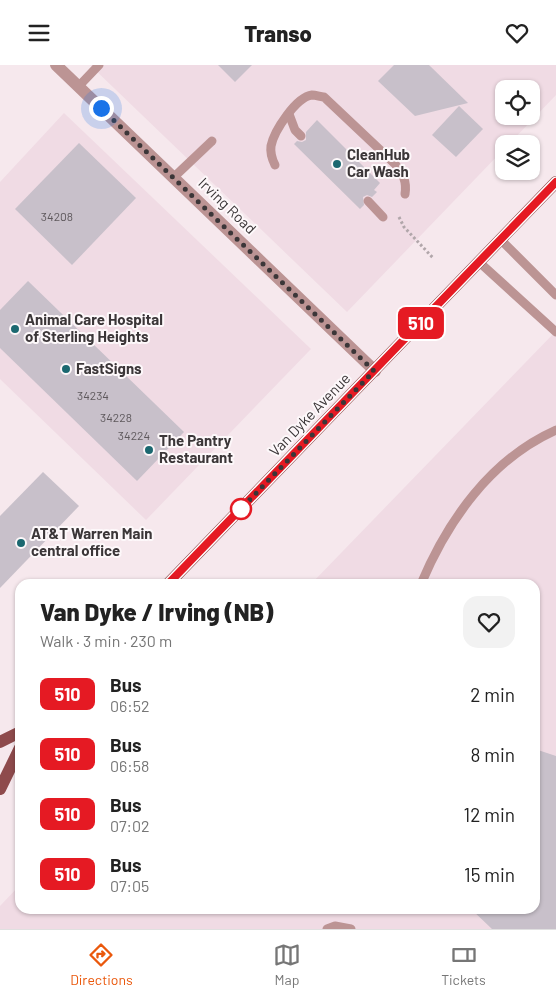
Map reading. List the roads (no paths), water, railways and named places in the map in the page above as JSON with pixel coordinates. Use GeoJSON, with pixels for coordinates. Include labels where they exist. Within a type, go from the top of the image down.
{"type":"FeatureCollection","features":[{"type":"Feature","properties":{"kind":"main road","name":"Van Dyke Avenue"},"geometry":{"type":"LineString","coordinates":[[173,579],[556,182]]}},
{"type":"Feature","properties":{"kind":"main road"},"geometry":{"type":"LineString","coordinates":[[0,742],[15,734]]}},
{"type":"Feature","properties":{"kind":"main road"},"geometry":{"type":"LineString","coordinates":[[0,789],[15,758]]}},
{"type":"Feature","properties":{"kind":"street","name":"Irving Road"},"geometry":{"type":"LineString","coordinates":[[56,65],[374,371]]}},
{"type":"Feature","properties":{"kind":"lane"},"geometry":{"type":"LineString","coordinates":[[78,87],[99,65]]}},
{"type":"Feature","properties":{"kind":"lane"},"geometry":{"type":"LineString","coordinates":[[275,165],[271,156],[271,146],[278,127],[302,99],[313,95],[324,97],[403,174],[407,184],[405,194]]}},
{"type":"Feature","properties":{"kind":"lane"},"geometry":{"type":"LineString","coordinates":[[289,114],[291,123],[301,137]]}},
{"type":"Feature","properties":{"kind":"lane"},"geometry":{"type":"LineString","coordinates":[[174,177],[212,141]]}},
{"type":"Feature","properties":{"kind":"lane"},"geometry":{"type":"LineString","coordinates":[[368,201],[383,217]]}},
{"type":"Feature","properties":{"kind":"lane"},"geometry":{"type":"LineString","coordinates":[[500,239],[556,295]]}},
{"type":"Feature","properties":{"kind":"lane"},"geometry":{"type":"LineString","coordinates":[[479,262],[556,332]]}},
{"type":"Feature","properties":{"kind":"lane"},"geometry":{"type":"LineString","coordinates":[[423,579],[442,539],[474,493],[502,465],[519,452],[556,430]]}},
{"type":"Feature","properties":{"kind":"lane"},"geometry":{"type":"LineString","coordinates":[[327,929],[335,927],[352,929]]}},
{"type":"Feature","properties":{"kind":"place","name":"CleanHub Car Wash"},"geometry":{"type":"Point","coordinates":[337,164]}},
{"type":"Feature","properties":{"kind":"place","name":"Animal Care Hospital of Sterling Heights"},"geometry":{"type":"Point","coordinates":[15,329]}},
{"type":"Feature","properties":{"kind":"place","name":"FastSigns"},"geometry":{"type":"Point","coordinates":[66,369]}},
{"type":"Feature","properties":{"kind":"place","name":"The Pantry Restaurant"},"geometry":{"type":"Point","coordinates":[149,450]}},
{"type":"Feature","properties":{"kind":"place","name":"AT&T Warren Main central office"},"geometry":{"type":"Point","coordinates":[21,543]}}]}
